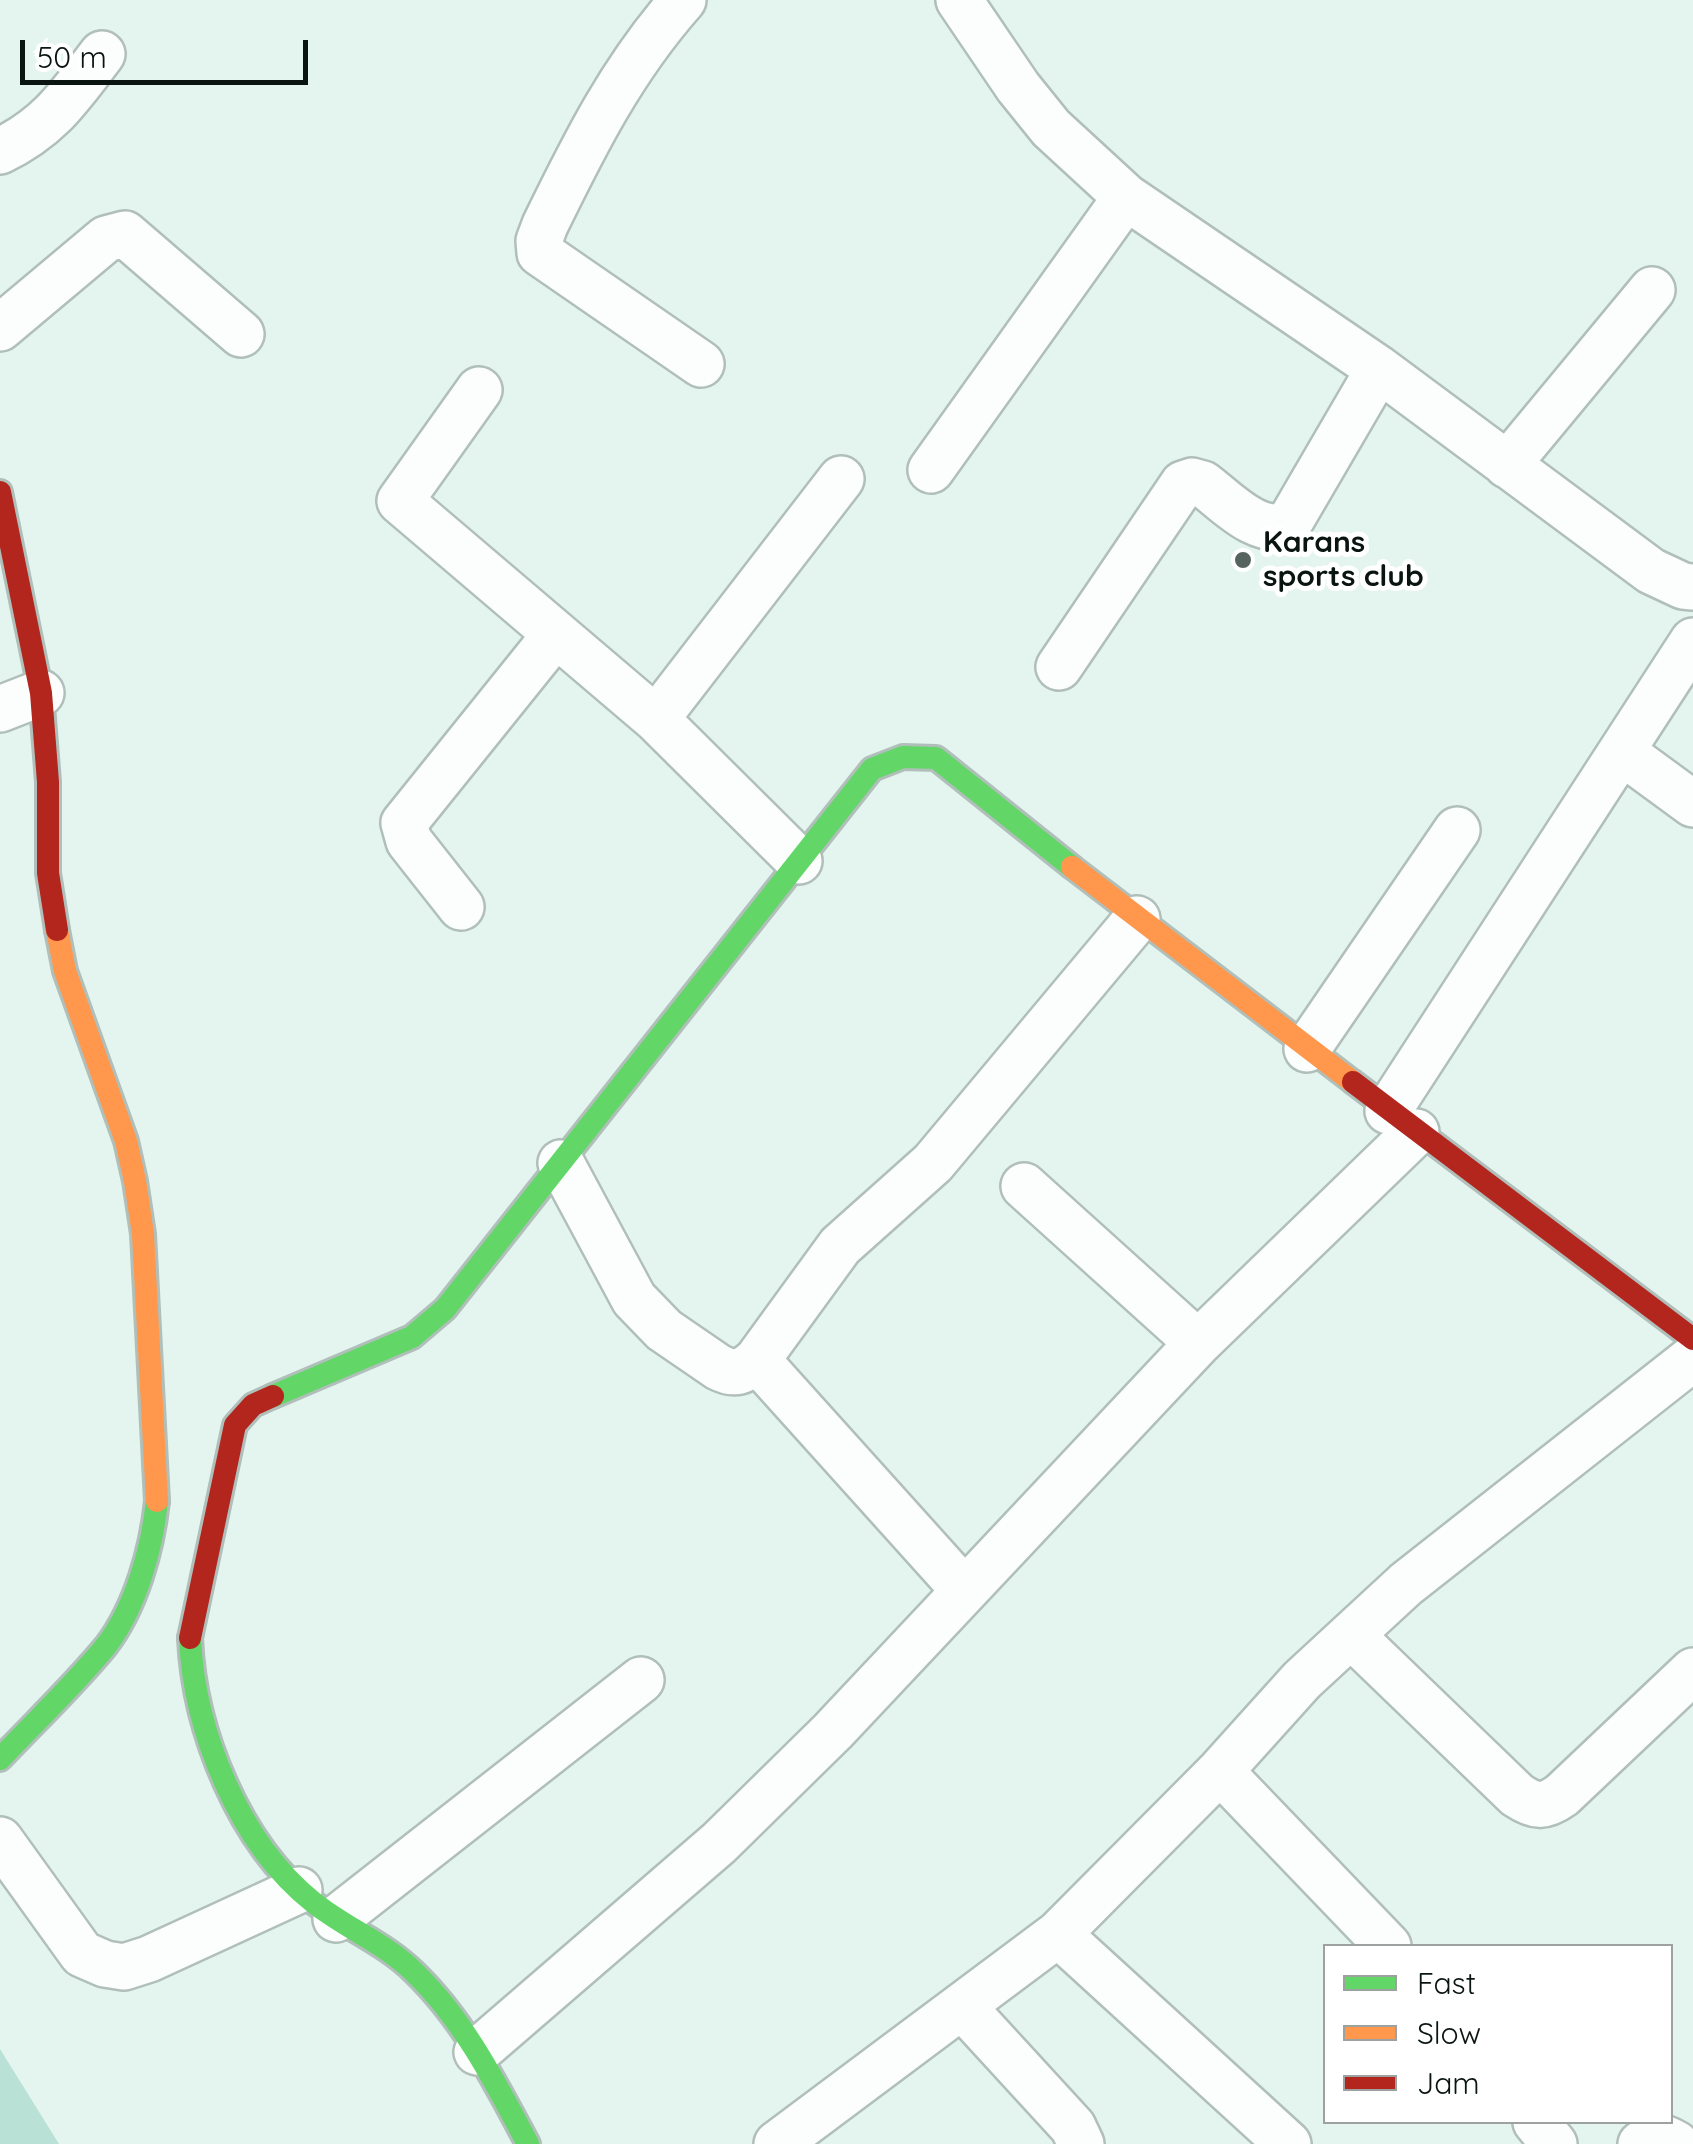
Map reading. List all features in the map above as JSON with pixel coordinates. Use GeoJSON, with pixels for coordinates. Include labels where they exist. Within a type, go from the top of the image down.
{"type":"FeatureCollection","features":[{"type":"Feature","properties":{"kind":"street"},"geometry":{"type":"LineString","coordinates":[[684,0],[634,62],[602,110],[539,241],[540,253],[702,364]]}},
{"type":"Feature","properties":{"kind":"street"},"geometry":{"type":"LineString","coordinates":[[959,0],[1051,128],[1126,197],[1378,369],[1651,571],[1693,587]]}},
{"type":"Feature","properties":{"kind":"street"},"geometry":{"type":"LineString","coordinates":[[0,152],[32,136],[62,106],[102,54]]}},
{"type":"Feature","properties":{"kind":"street"},"geometry":{"type":"LineString","coordinates":[[932,470],[1126,197]]}},
{"type":"Feature","properties":{"kind":"street"},"geometry":{"type":"LineString","coordinates":[[0,328],[106,239],[125,234],[241,334]]}},
{"type":"Feature","properties":{"kind":"street"},"geometry":{"type":"LineString","coordinates":[[1507,465],[1652,290]]}},
{"type":"Feature","properties":{"kind":"street"},"geometry":{"type":"LineString","coordinates":[[1058,667],[1184,484],[1203,484],[1259,525],[1288,525],[1378,369]]}},
{"type":"Feature","properties":{"kind":"street"},"geometry":{"type":"LineString","coordinates":[[479,390],[400,501],[656,719],[799,861]]}},
{"type":"Feature","properties":{"kind":"street"},"geometry":{"type":"LineString","coordinates":[[656,719],[841,480]]}},
{"type":"Feature","properties":{"kind":"street"},"geometry":{"type":"LineString","coordinates":[[0,492],[20,701],[52,905],[65,971],[126,1141],[143,1234],[157,1504],[192,1621],[190,1666],[205,1736],[249,1827],[299,1890],[418,1973],[476,2052],[528,2144]]}},
{"type":"Feature","properties":{"kind":"street"},"geometry":{"type":"LineString","coordinates":[[461,907],[408,841],[404,823],[556,634]]}},
{"type":"Feature","properties":{"kind":"street"},"geometry":{"type":"LineString","coordinates":[[476,2052],[719,1843],[833,1731],[1402,1122],[1622,752],[1693,641]]}},
{"type":"Feature","properties":{"kind":"street"},"geometry":{"type":"LineString","coordinates":[[1622,752],[1693,804]]}},
{"type":"Feature","properties":{"kind":"street"},"geometry":{"type":"LineString","coordinates":[[0,1759],[108,1644],[133,1596],[177,1568],[235,1425],[253,1405],[393,1346],[430,1324],[872,769],[890,758],[912,754],[936,758],[1137,920],[1693,1338]]}},
{"type":"Feature","properties":{"kind":"street"},"geometry":{"type":"LineString","coordinates":[[1307,1049],[1457,830]]}},
{"type":"Feature","properties":{"kind":"street"},"geometry":{"type":"LineString","coordinates":[[560,1163],[605,1250],[647,1315],[730,1374],[743,1372],[757,1360],[840,1246],[932,1163],[1137,920]]}},
{"type":"Feature","properties":{"kind":"street"},"geometry":{"type":"LineString","coordinates":[[1024,1186],[1198,1343]]}},
{"type":"Feature","properties":{"kind":"street"},"geometry":{"type":"LineString","coordinates":[[777,2144],[1058,1934],[1220,1772],[1302,1680],[1406,1584],[1693,1358]]}},
{"type":"Feature","properties":{"kind":"street"},"geometry":{"type":"LineString","coordinates":[[757,1360],[964,1590]]}},
{"type":"Feature","properties":{"kind":"street"},"geometry":{"type":"LineString","coordinates":[[1351,1635],[1532,1805],[1548,1805],[1562,1795],[1693,1671]]}},
{"type":"Feature","properties":{"kind":"street"},"geometry":{"type":"LineString","coordinates":[[336,1918],[641,1680]]}},
{"type":"Feature","properties":{"kind":"street"},"geometry":{"type":"LineString","coordinates":[[1220,1772],[1386,1944]]}},
{"type":"Feature","properties":{"kind":"street"},"geometry":{"type":"LineString","coordinates":[[0,1840],[82,1954],[105,1964],[124,1967],[149,1959],[299,1890]]}},
{"type":"Feature","properties":{"kind":"street"},"geometry":{"type":"LineString","coordinates":[[1058,1934],[1288,2144]]}},
{"type":"Feature","properties":{"kind":"street"},"geometry":{"type":"LineString","coordinates":[[962,2006],[1074,2128],[1080,2144]]}},
{"type":"Feature","properties":{"kind":"street"},"geometry":{"type":"LineString","coordinates":[[1538,2124],[1554,2144]]}},
{"type":"Feature","properties":{"kind":"street"},"geometry":{"type":"LineString","coordinates":[[1642,2144],[1649,2138],[1665,2137],[1676,2144]]}},
{"type":"Feature","properties":{"kind":"green space"},"geometry":{"type":"Polygon","coordinates":[[[0,2049],[59,2144],[0,2144],[0,2049]]]}},
{"type":"Feature","properties":{"kind":"traffic: fast"},"geometry":{"type":"LineString","coordinates":[[273,1396],[412,1337],[445,1309],[872,769],[903,757],[936,758],[1072,867]]}},
{"type":"Feature","properties":{"kind":"traffic: fast"},"geometry":{"type":"LineString","coordinates":[[0,1759],[81,1675],[117,1631],[141,1577],[157,1501]]}},
{"type":"Feature","properties":{"kind":"traffic: fast"},"geometry":{"type":"LineString","coordinates":[[190,1638],[193,1674],[211,1747],[225,1783],[263,1849],[313,1902],[390,1952],[432,1991],[478,2054],[528,2144]]}},
{"type":"Feature","properties":{"kind":"traffic: slow"},"geometry":{"type":"LineString","coordinates":[[1072,867],[1353,1082]]}},
{"type":"Feature","properties":{"kind":"traffic: slow"},"geometry":{"type":"LineString","coordinates":[[57,930],[65,971],[126,1141],[135,1181],[143,1234],[157,1501]]}},
{"type":"Feature","properties":{"kind":"traffic: jam"},"geometry":{"type":"LineString","coordinates":[[0,492],[41,693],[48,782],[48,873],[57,930]]}},
{"type":"Feature","properties":{"kind":"traffic: jam"},"geometry":{"type":"LineString","coordinates":[[1353,1082],[1693,1339]]}},
{"type":"Feature","properties":{"kind":"traffic: jam"},"geometry":{"type":"LineString","coordinates":[[190,1638],[235,1425],[253,1405],[273,1396]]}},
{"type":"Feature","properties":{"kind":"place","name":"Karans sports club"},"geometry":{"type":"Point","coordinates":[1243,560]}}]}
